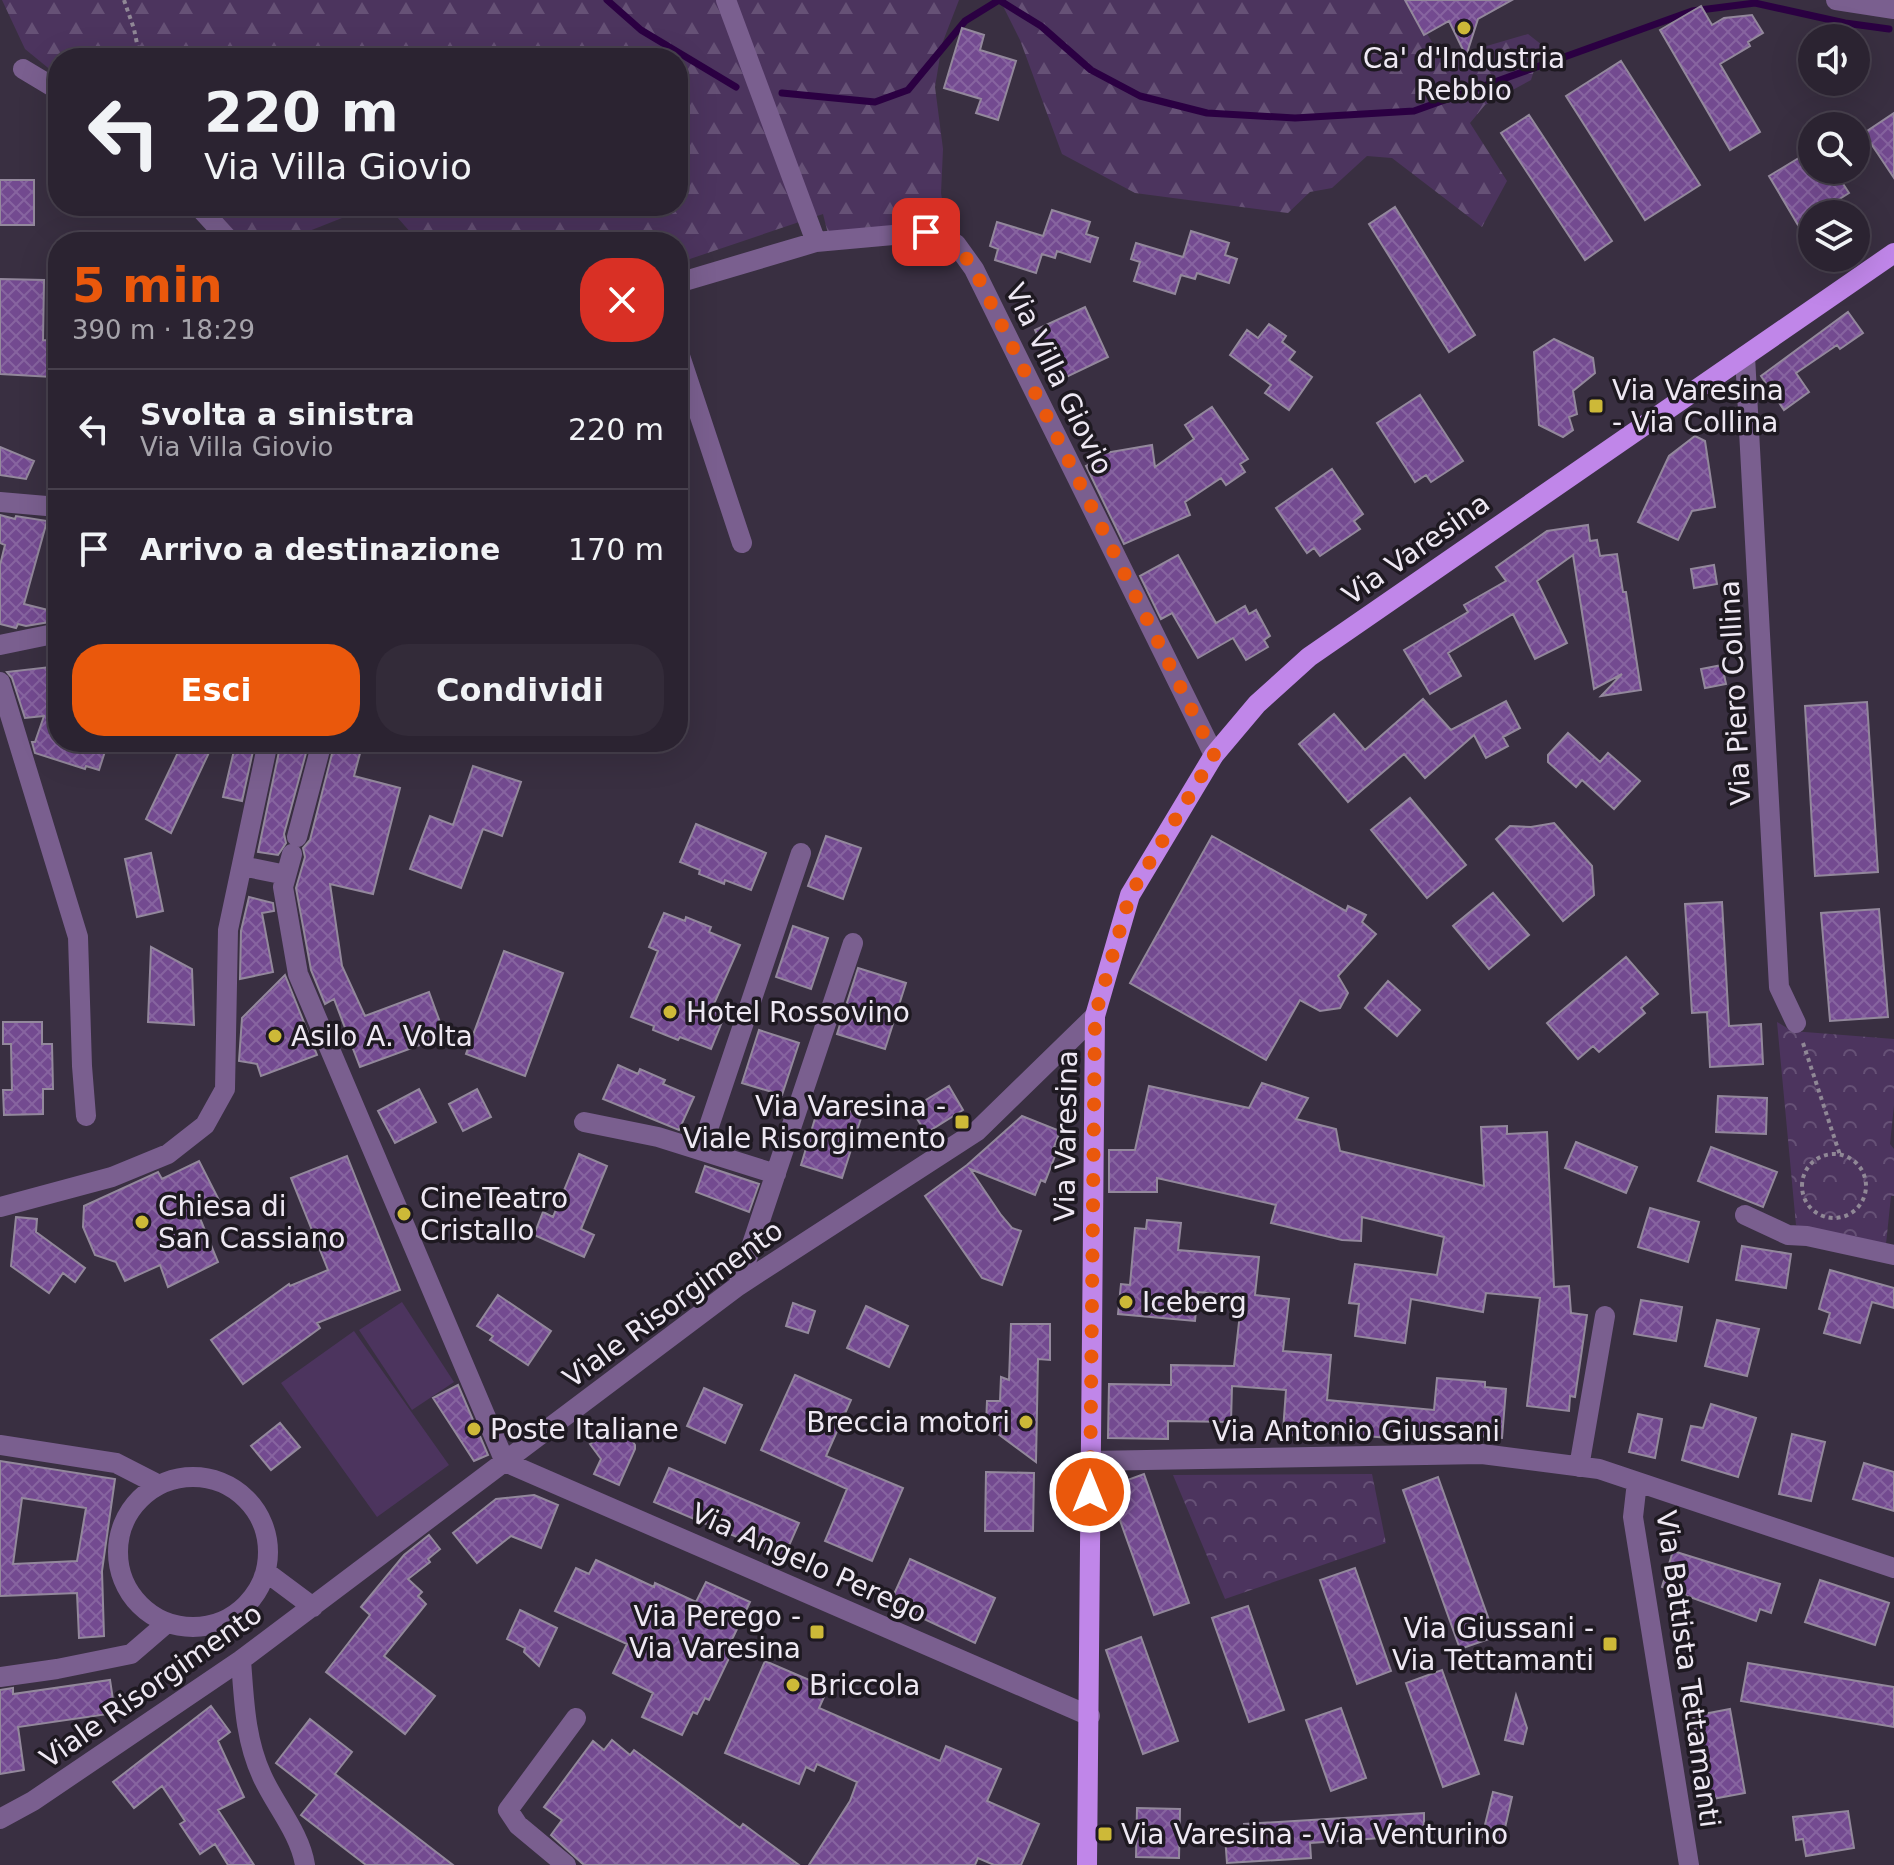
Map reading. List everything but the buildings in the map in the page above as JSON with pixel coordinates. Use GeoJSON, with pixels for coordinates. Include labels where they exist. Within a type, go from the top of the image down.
{"type":"FeatureCollection","features":[{"type":"Feature","properties":{"kind":"main road","name":"Via Varesina"},"geometry":{"type":"LineString","coordinates":[[1087,1865],[1095,1016],[1130,895],[1214,755],[1257,704],[1309,657],[1894,253]]}},
{"type":"Feature","properties":{"kind":"street"},"geometry":{"type":"LineString","coordinates":[[726,0],[816,242]]}},
{"type":"Feature","properties":{"kind":"street"},"geometry":{"type":"LineString","coordinates":[[1836,0],[1894,9]]}},
{"type":"Feature","properties":{"kind":"street"},"geometry":{"type":"LineString","coordinates":[[23,69],[48,84]]}},
{"type":"Feature","properties":{"kind":"street"},"geometry":{"type":"LineString","coordinates":[[207,216],[222,232]]}},
{"type":"Feature","properties":{"kind":"street","name":"Via Villa Giovio"},"geometry":{"type":"LineString","coordinates":[[688,280],[816,242],[926,232],[956,244],[974,269],[1214,755]]}},
{"type":"Feature","properties":{"kind":"street","name":"Via Piero Collina"},"geometry":{"type":"LineString","coordinates":[[1745,356],[1779,987],[1796,1023]]}},
{"type":"Feature","properties":{"kind":"street"},"geometry":{"type":"LineString","coordinates":[[688,380],[742,543]]}},
{"type":"Feature","properties":{"kind":"street"},"geometry":{"type":"LineString","coordinates":[[0,502],[48,506]]}},
{"type":"Feature","properties":{"kind":"street"},"geometry":{"type":"LineString","coordinates":[[0,645],[48,635]]}},
{"type":"Feature","properties":{"kind":"street"},"geometry":{"type":"LineString","coordinates":[[0,682],[78,937],[86,1116]]}},
{"type":"Feature","properties":{"kind":"street"},"geometry":{"type":"LineString","coordinates":[[0,1207],[112,1177],[168,1154],[205,1125],[225,1089],[228,930],[266,752]]}},
{"type":"Feature","properties":{"kind":"street"},"geometry":{"type":"LineString","coordinates":[[319,752],[283,887],[298,974],[505,1462]]}},
{"type":"Feature","properties":{"kind":"street"},"geometry":{"type":"LineString","coordinates":[[701,1150],[801,853]]}},
{"type":"Feature","properties":{"kind":"street"},"geometry":{"type":"LineString","coordinates":[[242,866],[286,875]]}},
{"type":"Feature","properties":{"kind":"street"},"geometry":{"type":"LineString","coordinates":[[738,1286],[853,943]]}},
{"type":"Feature","properties":{"kind":"street","name":"Viale Risorgimento"},"geometry":{"type":"LineString","coordinates":[[0,1819],[33,1801],[241,1660],[738,1286],[977,1131],[1095,1016]]}},
{"type":"Feature","properties":{"kind":"street"},"geometry":{"type":"LineString","coordinates":[[584,1122],[658,1137],[776,1174]]}},
{"type":"Feature","properties":{"kind":"street"},"geometry":{"type":"LineString","coordinates":[[1745,1215],[1788,1235],[1807,1236],[1894,1255]]}},
{"type":"Feature","properties":{"kind":"street"},"geometry":{"type":"LineString","coordinates":[[1579,1467],[1605,1316]]}},
{"type":"Feature","properties":{"kind":"street"},"geometry":{"type":"LineString","coordinates":[[0,1445],[116,1463],[159,1485]]}},
{"type":"Feature","properties":{"kind":"street","name":"Via Antonio Giussani"},"geometry":{"type":"LineString","coordinates":[[1090,1461],[1482,1454],[1599,1469],[1894,1568]]}},
{"type":"Feature","properties":{"kind":"street","name":"Via Angelo Perego"},"geometry":{"type":"LineString","coordinates":[[505,1462],[1090,1716]]}},
{"type":"Feature","properties":{"kind":"street"},"geometry":{"type":"LineString","coordinates":[[183,1477],[208,1478],[231,1486],[250,1502],[263,1523],[269,1548],[266,1572],[255,1595],[238,1613],[216,1624],[191,1628],[167,1623],[145,1610],[129,1592],[120,1569],[119,1544],[125,1520],[139,1500],[159,1485],[183,1477]]}},
{"type":"Feature","properties":{"kind":"street","name":"Via Battista Tettamanti"},"geometry":{"type":"LineString","coordinates":[[1637,1482],[1633,1517],[1689,1865]]}},
{"type":"Feature","properties":{"kind":"street"},"geometry":{"type":"LineString","coordinates":[[266,1572],[313,1607]]}},
{"type":"Feature","properties":{"kind":"street"},"geometry":{"type":"LineString","coordinates":[[0,1677],[131,1654],[167,1623]]}},
{"type":"Feature","properties":{"kind":"street"},"geometry":{"type":"LineString","coordinates":[[241,1660],[246,1733],[261,1775],[294,1835],[305,1865]]}},
{"type":"Feature","properties":{"kind":"street"},"geometry":{"type":"LineString","coordinates":[[566,1865],[518,1825],[508,1810],[576,1718]]}},
{"type":"Feature","properties":{"kind":"path"},"geometry":{"type":"LineString","coordinates":[[124,0],[138,48]]}},
{"type":"Feature","properties":{"kind":"path"},"geometry":{"type":"LineString","coordinates":[[1796,1023],[1840,1155],[1858,1165],[1866,1184],[1860,1204],[1843,1216],[1832,1218],[1813,1210],[1803,1192],[1802,1182],[1805,1172],[1820,1157],[1840,1155]]}},
{"type":"Feature","properties":{"kind":"green space"},"geometry":{"type":"Polygon","coordinates":[[[2,0],[959,0],[942,44],[935,87],[943,149],[941,193],[946,221],[828,234],[823,214],[688,260],[688,232],[410,232],[396,216],[688,216],[688,48],[48,48],[48,68],[25,49],[2,0]]]}},
{"type":"Feature","properties":{"kind":"green space"},"geometry":{"type":"Polygon","coordinates":[[[1000,0],[1407,0],[1432,42],[1449,57],[1528,34],[1542,45],[1531,80],[1485,105],[1470,123],[1507,181],[1482,227],[1392,158],[1367,156],[1332,188],[1310,192],[1288,213],[1135,193],[1062,154],[1020,40],[1000,0]]]}},
{"type":"Feature","properties":{"kind":"green space"},"geometry":{"type":"Polygon","coordinates":[[[221,216],[353,216],[307,232],[235,232],[221,216]]]}},
{"type":"Feature","properties":{"kind":"green space"},"geometry":{"type":"Polygon","coordinates":[[[1777,1022],[1792,1031],[1894,1039],[1894,1105],[1890,1144],[1894,1149],[1894,1196],[1891,1196],[1886,1244],[1809,1231],[1796,1225],[1777,1022]]]}},
{"type":"Feature","properties":{"kind":"green space"},"geometry":{"type":"Polygon","coordinates":[[[402,1302],[454,1382],[412,1410],[359,1330],[402,1302]]]}},
{"type":"Feature","properties":{"kind":"green space"},"geometry":{"type":"Polygon","coordinates":[[[354,1331],[449,1465],[377,1517],[281,1383],[354,1331]]]}},
{"type":"Feature","properties":{"kind":"green space"},"geometry":{"type":"Polygon","coordinates":[[[1372,1474],[1386,1543],[1225,1599],[1173,1475],[1372,1474]]]}},
{"type":"Feature","properties":{"kind":"waterway"},"geometry":{"type":"LineString","coordinates":[[607,0],[641,30],[671,48]]}},
{"type":"Feature","properties":{"kind":"waterway"},"geometry":{"type":"LineString","coordinates":[[999,0],[1041,26],[1091,70],[1140,96],[1207,113],[1295,118],[1414,111],[1692,11],[1755,3],[1845,23],[1889,29]]}},
{"type":"Feature","properties":{"kind":"waterway"},"geometry":{"type":"LineString","coordinates":[[782,93],[875,102],[908,90],[965,21],[999,0]]}},
{"type":"Feature","properties":{"kind":"waterway"},"geometry":{"type":"LineString","coordinates":[[688,58],[736,87]]}},
{"type":"Feature","properties":{"kind":"place","name":"Ca' d'Industria Rebbio"},"geometry":{"type":"Point","coordinates":[1464,28]}},
{"type":"Feature","properties":{"kind":"place","name":"Via Varesina - Via Collina"},"geometry":{"type":"Point","coordinates":[1596,406]}},
{"type":"Feature","properties":{"kind":"place","name":"Hotel Rossovino"},"geometry":{"type":"Point","coordinates":[670,1012]}},
{"type":"Feature","properties":{"kind":"place","name":"Asilo A. Volta"},"geometry":{"type":"Point","coordinates":[275,1036]}},
{"type":"Feature","properties":{"kind":"place","name":"Via Varesina - Viale Risorgimento"},"geometry":{"type":"Point","coordinates":[962,1122]}},
{"type":"Feature","properties":{"kind":"place","name":"CineTeatro Cristallo"},"geometry":{"type":"Point","coordinates":[404,1214]}},
{"type":"Feature","properties":{"kind":"place","name":"Chiesa di San Cassiano"},"geometry":{"type":"Point","coordinates":[142,1222]}},
{"type":"Feature","properties":{"kind":"place","name":"Iceberg"},"geometry":{"type":"Point","coordinates":[1126,1302]}},
{"type":"Feature","properties":{"kind":"place","name":"Breccia motori"},"geometry":{"type":"Point","coordinates":[1026,1422]}},
{"type":"Feature","properties":{"kind":"place","name":"Poste Italiane"},"geometry":{"type":"Point","coordinates":[474,1429]}},
{"type":"Feature","properties":{"kind":"place","name":"Via Perego - Via Varesina"},"geometry":{"type":"Point","coordinates":[817,1632]}},
{"type":"Feature","properties":{"kind":"place","name":"Via Giussani - Via Tettamanti"},"geometry":{"type":"Point","coordinates":[1610,1644]}},
{"type":"Feature","properties":{"kind":"place","name":"Briccola"},"geometry":{"type":"Point","coordinates":[793,1685]}},
{"type":"Feature","properties":{"kind":"place","name":"Via Varesina - Via Venturino"},"geometry":{"type":"Point","coordinates":[1105,1834]}},
{"type":"Feature","properties":{"kind":"route"},"geometry":{"type":"LineString","coordinates":[[926,232],[956,244],[974,269],[1214,755],[1130,895],[1095,1016],[1090,1492]]}}]}
